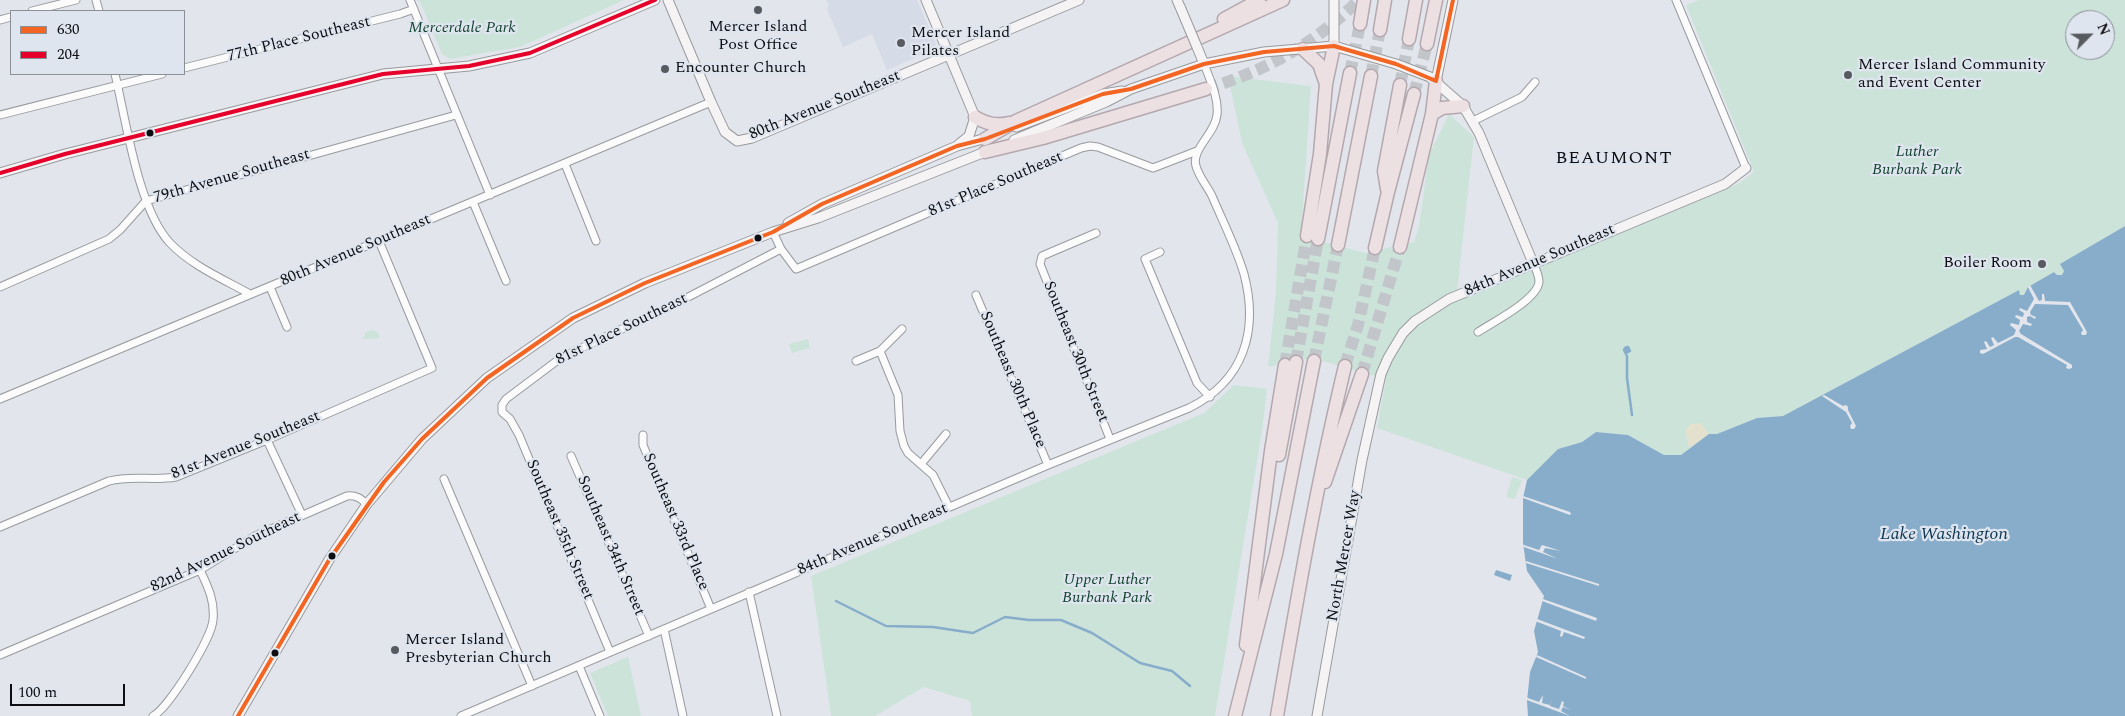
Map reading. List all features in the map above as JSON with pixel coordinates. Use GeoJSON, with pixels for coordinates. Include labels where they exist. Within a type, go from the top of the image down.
{"type":"FeatureCollection","features":[{"type":"Feature","properties":{"kind":"highway"},"geometry":{"type":"LineString","coordinates":[[1115,77],[1260,0]]}},
{"type":"Feature","properties":{"kind":"highway"},"geometry":{"type":"LineString","coordinates":[[985,139],[1016,121],[1283,0]]}},
{"type":"Feature","properties":{"kind":"highway"},"geometry":{"type":"LineString","coordinates":[[1360,24],[1364,0]]}},
{"type":"Feature","properties":{"kind":"highway"},"geometry":{"type":"LineString","coordinates":[[1380,30],[1385,0]]}},
{"type":"Feature","properties":{"kind":"highway"},"geometry":{"type":"LineString","coordinates":[[1409,39],[1416,0]]}},
{"type":"Feature","properties":{"kind":"highway"},"geometry":{"type":"LineString","coordinates":[[1427,44],[1436,0]]}},
{"type":"Feature","properties":{"kind":"highway"},"geometry":{"type":"LineString","coordinates":[[1334,46],[1326,84],[1313,237],[1350,73]]}},
{"type":"Feature","properties":{"kind":"highway"},"geometry":{"type":"LineString","coordinates":[[1303,49],[1319,64],[1326,84]]}},
{"type":"Feature","properties":{"kind":"highway"},"geometry":{"type":"LineString","coordinates":[[1338,245],[1372,76]]}},
{"type":"Feature","properties":{"kind":"highway"},"geometry":{"type":"LineString","coordinates":[[1400,247],[1432,114],[1436,80]]}},
{"type":"Feature","properties":{"kind":"highway"},"geometry":{"type":"LineString","coordinates":[[1388,192],[1384,172],[1400,85]]}},
{"type":"Feature","properties":{"kind":"highway"},"geometry":{"type":"LineString","coordinates":[[985,152],[1043,138],[1206,89]]}},
{"type":"Feature","properties":{"kind":"highway"},"geometry":{"type":"LineString","coordinates":[[1375,248],[1414,94]]}},
{"type":"Feature","properties":{"kind":"highway"},"geometry":{"type":"LineString","coordinates":[[1432,114],[1442,108],[1463,106]]}},
{"type":"Feature","properties":{"kind":"highway"},"geometry":{"type":"LineString","coordinates":[[975,117],[998,126],[1016,121]]}},
{"type":"Feature","properties":{"kind":"highway"},"geometry":{"type":"LineString","coordinates":[[1235,716],[1276,554],[1314,361]]}},
{"type":"Feature","properties":{"kind":"highway"},"geometry":{"type":"LineString","coordinates":[[1235,716],[1256,578],[1271,450],[1290,364]]}},
{"type":"Feature","properties":{"kind":"highway"},"geometry":{"type":"LineString","coordinates":[[1278,716],[1308,534],[1345,366]]}},
{"type":"Feature","properties":{"kind":"highway"},"geometry":{"type":"LineString","coordinates":[[1308,534],[1362,374]]}},
{"type":"Feature","properties":{"kind":"street"},"geometry":{"type":"LineString","coordinates":[[36,10],[76,0]]}},
{"type":"Feature","properties":{"kind":"street"},"geometry":{"type":"LineString","coordinates":[[410,0],[490,195]]}},
{"type":"Feature","properties":{"kind":"street"},"geometry":{"type":"LineString","coordinates":[[0,174],[65,154],[383,74],[469,66],[530,53],[656,0]]}},
{"type":"Feature","properties":{"kind":"street"},"geometry":{"type":"LineString","coordinates":[[668,0],[711,102]]}},
{"type":"Feature","properties":{"kind":"street"},"geometry":{"type":"LineString","coordinates":[[926,0],[975,117],[968,136],[957,146]]}},
{"type":"Feature","properties":{"kind":"street","name":"80th Avenue Southeast"},"geometry":{"type":"LineString","coordinates":[[0,399],[711,102],[725,132],[737,141],[752,138],[1079,0]]}},
{"type":"Feature","properties":{"kind":"street"},"geometry":{"type":"LineString","coordinates":[[1334,0],[1334,46]]}},
{"type":"Feature","properties":{"kind":"street"},"geometry":{"type":"LineString","coordinates":[[1436,80],[1453,0]]}},
{"type":"Feature","properties":{"kind":"street"},"geometry":{"type":"LineString","coordinates":[[1676,0],[1746,168]]}},
{"type":"Feature","properties":{"kind":"street"},"geometry":{"type":"LineString","coordinates":[[1179,4],[1216,98],[1217,117],[1213,129],[1197,152]]}},
{"type":"Feature","properties":{"kind":"street","name":"77th Place Southeast"},"geometry":{"type":"LineString","coordinates":[[185,68],[414,9]]}},
{"type":"Feature","properties":{"kind":"street"},"geometry":{"type":"LineString","coordinates":[[238,716],[330,560],[367,504],[422,438],[487,378],[573,318],[611,299],[773,232],[818,218],[985,152],[1106,102],[1131,89],[1204,64],[1264,52],[1334,46],[1396,64],[1436,80],[1463,106],[1473,122],[1539,281],[1538,287],[1529,298],[1478,332]]}},
{"type":"Feature","properties":{"kind":"street"},"geometry":{"type":"LineString","coordinates":[[115,75],[146,201],[160,230],[170,243],[205,270],[250,294]]}},
{"type":"Feature","properties":{"kind":"street"},"geometry":{"type":"LineString","coordinates":[[0,115],[158,75]]}},
{"type":"Feature","properties":{"kind":"street"},"geometry":{"type":"LineString","coordinates":[[1473,122],[1522,97],[1535,82]]}},
{"type":"Feature","properties":{"kind":"street"},"geometry":{"type":"LineString","coordinates":[[773,232],[822,204],[957,146],[985,139],[1103,94],[1131,89]]}},
{"type":"Feature","properties":{"kind":"street","name":"79th Avenue Southeast"},"geometry":{"type":"LineString","coordinates":[[0,287],[108,240],[120,230],[146,201],[456,115]]}},
{"type":"Feature","properties":{"kind":"street","name":"81st Place Southeast"},"geometry":{"type":"LineString","coordinates":[[502,412],[502,405],[506,399],[562,357],[667,308],[781,249],[796,269],[1081,148],[1098,147],[1153,168],[1197,152]]}},
{"type":"Feature","properties":{"kind":"street","name":"84th Avenue Southeast"},"geometry":{"type":"LineString","coordinates":[[466,715],[749,592],[1110,439],[1189,408],[1210,397],[1228,380],[1240,362],[1249,328],[1248,295],[1244,274],[1209,189],[1198,173],[1195,159],[1197,152]]}},
{"type":"Feature","properties":{"kind":"street"},"geometry":{"type":"LineString","coordinates":[[565,164],[596,241]]}},
{"type":"Feature","properties":{"kind":"street","name":"84th Avenue Southeast"},"geometry":{"type":"LineString","coordinates":[[1375,397],[1388,358],[1403,332],[1415,321],[1449,299],[1725,184],[1746,168]]}},
{"type":"Feature","properties":{"kind":"street"},"geometry":{"type":"LineString","coordinates":[[473,202],[506,281]]}},
{"type":"Feature","properties":{"kind":"street"},"geometry":{"type":"LineString","coordinates":[[773,232],[781,249]]}},
{"type":"Feature","properties":{"kind":"street","name":"Southeast 30th Street"},"geometry":{"type":"LineString","coordinates":[[1096,233],[1042,256],[1040,264],[1110,439]]}},
{"type":"Feature","properties":{"kind":"street","name":"81st Avenue Southeast"},"geometry":{"type":"LineString","coordinates":[[0,527],[109,481],[121,478],[162,479],[176,477],[267,440],[432,368],[379,241]]}},
{"type":"Feature","properties":{"kind":"street"},"geometry":{"type":"LineString","coordinates":[[1160,252],[1145,259],[1197,383],[1210,397]]}},
{"type":"Feature","properties":{"kind":"street"},"geometry":{"type":"LineString","coordinates":[[270,287],[287,327]]}},
{"type":"Feature","properties":{"kind":"street","name":"Southeast 30th Place"},"geometry":{"type":"LineString","coordinates":[[976,295],[1048,465]]}},
{"type":"Feature","properties":{"kind":"street"},"geometry":{"type":"LineString","coordinates":[[856,360],[880,351],[902,329]]}},
{"type":"Feature","properties":{"kind":"street"},"geometry":{"type":"LineString","coordinates":[[880,351],[898,395],[900,431],[904,446],[908,453],[937,480],[949,507]]}},
{"type":"Feature","properties":{"kind":"street","name":"North Mercer Way"},"geometry":{"type":"LineString","coordinates":[[1317,716],[1362,460],[1375,397]]}},
{"type":"Feature","properties":{"kind":"street","name":"Southeast 35th Street"},"geometry":{"type":"LineString","coordinates":[[502,412],[510,419],[519,435],[610,652]]}},
{"type":"Feature","properties":{"kind":"street"},"geometry":{"type":"LineString","coordinates":[[921,464],[946,434]]}},
{"type":"Feature","properties":{"kind":"street","name":"Southeast 33rd Place"},"geometry":{"type":"LineString","coordinates":[[643,435],[643,445],[712,609]]}},
{"type":"Feature","properties":{"kind":"street"},"geometry":{"type":"LineString","coordinates":[[267,440],[302,515]]}},
{"type":"Feature","properties":{"kind":"street","name":"Southeast 34th Street"},"geometry":{"type":"LineString","coordinates":[[571,456],[649,636]]}},
{"type":"Feature","properties":{"kind":"street"},"geometry":{"type":"LineString","coordinates":[[444,479],[532,686]]}},
{"type":"Feature","properties":{"kind":"street","name":"82nd Avenue Southeast"},"geometry":{"type":"LineString","coordinates":[[0,654],[200,570],[255,536],[347,496],[354,495],[359,497],[367,504]]}},
{"type":"Feature","properties":{"kind":"street"},"geometry":{"type":"LineString","coordinates":[[153,716],[163,708],[187,673],[211,632],[214,605],[212,594],[200,570]]}},
{"type":"Feature","properties":{"kind":"street"},"geometry":{"type":"LineString","coordinates":[[749,592],[777,716]]}},
{"type":"Feature","properties":{"kind":"street"},"geometry":{"type":"LineString","coordinates":[[664,629],[683,716]]}},
{"type":"Feature","properties":{"kind":"street"},"geometry":{"type":"LineString","coordinates":[[579,666],[600,716]]}},
{"type":"Feature","properties":{"kind":"shaded area"},"geometry":{"type":"Polygon","coordinates":[[[826,0],[917,0],[936,44],[933,50],[887,70],[872,34],[843,47],[827,9],[829,5],[826,0]]]}},
{"type":"Feature","properties":{"kind":"green space","name":"Mercerdale Park"},"geometry":{"type":"Polygon","coordinates":[[[417,0],[624,0],[520,47],[450,59],[442,54],[420,2],[417,0]]]}},
{"type":"Feature","properties":{"kind":"green space","name":"Luther Burbank Park"},"geometry":{"type":"Polygon","coordinates":[[[1699,0],[2125,0],[2125,226],[2061,264],[2064,271],[2062,275],[2057,275],[2054,272],[2028,287],[2024,295],[2020,295],[2019,290],[1783,416],[1757,418],[1717,434],[1709,435],[1681,455],[1664,455],[1628,435],[1596,432],[1582,442],[1558,449],[1527,480],[1377,428],[1386,379],[1311,358],[1268,367],[1276,291],[1278,223],[1242,143],[1228,76],[1311,86],[1301,236],[1365,253],[1414,242],[1419,226],[1429,155],[1449,114],[1474,137],[1456,301],[1738,184],[1754,172],[1686,5],[1699,0]]]}},
{"type":"Feature","properties":{"kind":"green space"},"geometry":{"type":"Polygon","coordinates":[[[373,330],[378,333],[380,338],[363,339],[366,332],[373,330]]]}},
{"type":"Feature","properties":{"kind":"green space"},"geometry":{"type":"Polygon","coordinates":[[[808,339],[810,348],[792,353],[789,344],[808,339]]]}},
{"type":"Feature","properties":{"kind":"green space","name":"Upper Luther Burbank Park"},"geometry":{"type":"Polygon","coordinates":[[[1234,385],[1267,389],[1262,431],[1215,716],[972,716],[970,701],[924,687],[875,716],[831,716],[811,576],[1204,413],[1234,385]]]}},
{"type":"Feature","properties":{"kind":"green space"},"geometry":{"type":"Polygon","coordinates":[[[1512,477],[1522,480],[1515,499],[1506,497],[1512,477]]]}},
{"type":"Feature","properties":{"kind":"green space"},"geometry":{"type":"Polygon","coordinates":[[[628,657],[641,716],[608,716],[590,673],[628,657]]]}},
{"type":"Feature","properties":{"kind":"sand"},"geometry":{"type":"Polygon","coordinates":[[[1701,423],[1709,434],[1689,448],[1685,430],[1691,424],[1701,423]]]}},
{"type":"Feature","properties":{"kind":"water","name":"Lake Washington"},"geometry":{"type":"Polygon","coordinates":[[[2125,226],[2125,716],[1528,716],[1527,701],[1530,672],[1538,652],[1534,631],[1544,596],[1527,571],[1523,543],[1523,498],[1527,480],[1558,449],[1582,442],[1596,432],[1628,435],[1664,455],[1681,455],[1709,434],[1717,434],[1757,418],[1783,416],[2019,290],[2020,295],[2024,295],[2028,287],[2054,272],[2057,275],[2062,275],[2064,271],[2060,264],[2125,226]]]}},
{"type":"Feature","properties":{"kind":"water"},"geometry":{"type":"Polygon","coordinates":[[[1496,570],[1512,575],[1510,581],[1494,575],[1496,570]]]}},
{"type":"Feature","properties":{"kind":"pier"},"geometry":{"type":"Polygon","coordinates":[[[2030,285],[2039,301],[2042,300],[2042,294],[2044,294],[2045,301],[2070,302],[2087,332],[2086,335],[2082,335],[2083,330],[2068,305],[2035,304],[2030,312],[2031,315],[2036,317],[2035,319],[2030,316],[2027,317],[2027,322],[2032,324],[2031,326],[2023,324],[2019,331],[2072,365],[2072,368],[2066,368],[2067,365],[2018,337],[1983,354],[1980,353],[1980,350],[1987,349],[1984,342],[1986,341],[1990,347],[1994,345],[1991,338],[1993,337],[1998,343],[2014,335],[2016,330],[2010,325],[2011,323],[2019,325],[2020,320],[2015,317],[2016,315],[2023,317],[2024,313],[2019,310],[2020,308],[2027,311],[2034,299],[2028,287],[2030,285]]]}},
{"type":"Feature","properties":{"kind":"pier"},"geometry":{"type":"Polygon","coordinates":[[[1824,395],[1848,407],[1856,426],[1854,429],[1851,429],[1852,423],[1846,412],[1822,396],[1824,395]]]}},
{"type":"Feature","properties":{"kind":"pier"},"geometry":{"type":"Polygon","coordinates":[[[1523,496],[1570,512],[1571,514],[1523,498],[1523,496]]]}},
{"type":"Feature","properties":{"kind":"pier"},"geometry":{"type":"Polygon","coordinates":[[[1521,544],[1539,550],[1542,545],[1561,551],[1545,548],[1543,552],[1558,559],[1521,546],[1521,544]]]}},
{"type":"Feature","properties":{"kind":"pier"},"geometry":{"type":"Polygon","coordinates":[[[1526,561],[1599,584],[1599,586],[1526,563],[1526,561]]]}},
{"type":"Feature","properties":{"kind":"pier"},"geometry":{"type":"Polygon","coordinates":[[[1543,599],[1597,618],[1596,621],[1542,601],[1543,599]]]}},
{"type":"Feature","properties":{"kind":"pier"},"geometry":{"type":"Polygon","coordinates":[[[1537,619],[1585,637],[1584,639],[1564,632],[1562,637],[1560,636],[1561,631],[1535,621],[1537,619]]]}},
{"type":"Feature","properties":{"kind":"pier"},"geometry":{"type":"Polygon","coordinates":[[[1537,655],[1586,677],[1586,679],[1536,657],[1537,655]]]}},
{"type":"Feature","properties":{"kind":"pier"},"geometry":{"type":"Polygon","coordinates":[[[1543,695],[1542,703],[1550,705],[1552,698],[1550,706],[1559,709],[1562,701],[1564,702],[1563,706],[1571,710],[1563,707],[1561,711],[1570,716],[1524,699],[1525,697],[1539,702],[1543,695]]]}},
{"type":"Feature","properties":{"kind":"waterway"},"geometry":{"type":"LineString","coordinates":[[1627,350],[1628,352],[1626,348],[1626,353],[1630,351],[1628,347],[1625,348],[1624,350],[1627,356],[1627,378],[1632,415]]}},
{"type":"Feature","properties":{"kind":"waterway"},"geometry":{"type":"LineString","coordinates":[[836,601],[886,626],[933,627],[973,633],[1005,617],[1029,620],[1061,620],[1092,633],[1140,663],[1172,671],[1190,686]]}},
{"type":"Feature","properties":{"kind":"tunnel"},"geometry":{"type":"LineString","coordinates":[[1206,89],[1228,82],[1288,54],[1324,30],[1359,0]]}},
{"type":"Feature","properties":{"kind":"tunnel"},"geometry":{"type":"LineString","coordinates":[[1350,73],[1360,24]]}},
{"type":"Feature","properties":{"kind":"tunnel"},"geometry":{"type":"LineString","coordinates":[[1371,76],[1380,30]]}},
{"type":"Feature","properties":{"kind":"tunnel"},"geometry":{"type":"LineString","coordinates":[[1400,85],[1409,39]]}},
{"type":"Feature","properties":{"kind":"tunnel"},"geometry":{"type":"LineString","coordinates":[[1414,94],[1427,44]]}},
{"type":"Feature","properties":{"kind":"tunnel"},"geometry":{"type":"LineString","coordinates":[[1285,365],[1307,236]]}},
{"type":"Feature","properties":{"kind":"tunnel"},"geometry":{"type":"LineString","coordinates":[[1296,362],[1318,239]]}},
{"type":"Feature","properties":{"kind":"tunnel"},"geometry":{"type":"LineString","coordinates":[[1314,361],[1338,245]]}},
{"type":"Feature","properties":{"kind":"tunnel"},"geometry":{"type":"LineString","coordinates":[[1362,374],[1400,247]]}},
{"type":"Feature","properties":{"kind":"tunnel"},"geometry":{"type":"LineString","coordinates":[[1345,366],[1358,325],[1375,248]]}},
{"type":"Feature","properties":{"kind":"transit line","name":"204"},"geometry":{"type":"LineString","coordinates":[[0,173],[65,154],[383,74],[469,66],[530,53],[655,0]]}},
{"type":"Feature","properties":{"kind":"transit line","name":"630"},"geometry":{"type":"LineString","coordinates":[[1436,81],[1453,0]]}},
{"type":"Feature","properties":{"kind":"transit line","name":"630"},"geometry":{"type":"LineString","coordinates":[[238,716],[329,560],[384,482],[422,439],[487,378],[573,318],[645,283],[773,232],[822,204],[957,146],[985,139],[1103,94],[1131,89],[1204,64],[1264,52],[1334,46],[1396,64],[1436,81]]}},
{"type":"Feature","properties":{"kind":"place","name":"Mercer Island Post Office"},"geometry":{"type":"Point","coordinates":[758,10]}},
{"type":"Feature","properties":{"kind":"place","name":"Mercer Island Pilates"},"geometry":{"type":"Point","coordinates":[901,43]}},
{"type":"Feature","properties":{"kind":"place","name":"Encounter Church"},"geometry":{"type":"Point","coordinates":[665,69]}},
{"type":"Feature","properties":{"kind":"place","name":"Mercer Island Community and Event Center"},"geometry":{"type":"Point","coordinates":[1848,75]}},
{"type":"Feature","properties":{"kind":"place","name":"Boiler Room"},"geometry":{"type":"Point","coordinates":[2042,264]}},
{"type":"Feature","properties":{"kind":"place","name":"Mercer Island Presbyterian Church"},"geometry":{"type":"Point","coordinates":[395,650]}},
{"type":"Feature","properties":{"kind":"district","name":"BEAUMONT"},"geometry":{"type":"Point","coordinates":[1614,159]}}]}
